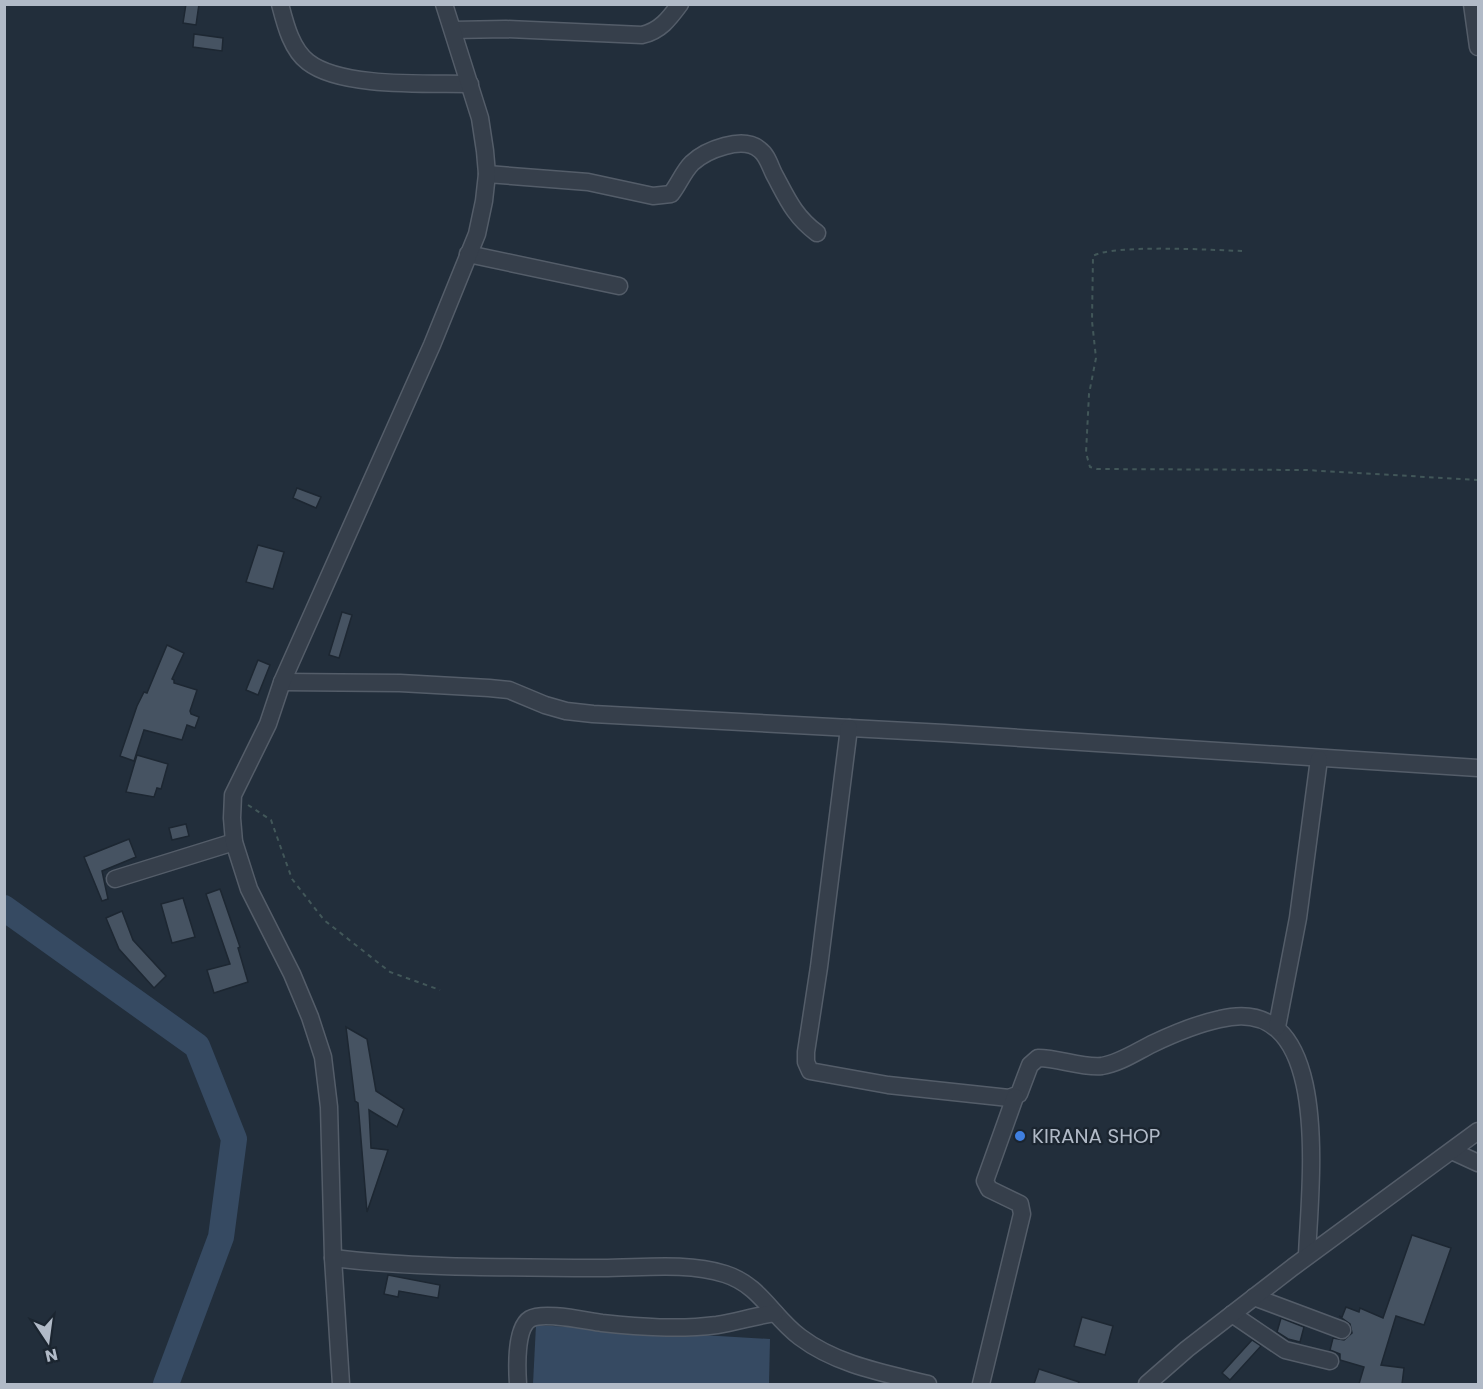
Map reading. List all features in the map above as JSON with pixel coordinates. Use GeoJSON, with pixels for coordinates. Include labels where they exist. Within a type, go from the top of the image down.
{"type":"FeatureCollection","features":[{"type":"Feature","properties":{"kind":"street"},"geometry":{"type":"LineString","coordinates":[[280,4],[285,24],[297,49],[307,62],[323,70],[347,78],[390,82],[470,84]]}},
{"type":"Feature","properties":{"kind":"street"},"geometry":{"type":"LineString","coordinates":[[341,1384],[333,1258],[329,1107],[323,1058],[310,1017],[292,974],[249,888],[234,842],[232,818],[234,795],[268,724],[282,682],[432,345],[477,234],[484,201],[486,174],[480,118],[444,4]]}},
{"type":"Feature","properties":{"kind":"street"},"geometry":{"type":"LineString","coordinates":[[453,30],[506,29],[642,35],[654,32],[666,23],[680,4]]}},
{"type":"Feature","properties":{"kind":"street"},"geometry":{"type":"LineString","coordinates":[[1472,4],[1479,47]]}},
{"type":"Feature","properties":{"kind":"street"},"geometry":{"type":"LineString","coordinates":[[486,174],[588,182],[662,196],[671,194],[687,168],[706,153],[722,146],[751,145],[760,149],[768,161],[794,212],[816,233]]}},
{"type":"Feature","properties":{"kind":"street"},"geometry":{"type":"LineString","coordinates":[[468,254],[619,286]]}},
{"type":"Feature","properties":{"kind":"street"},"geometry":{"type":"LineString","coordinates":[[282,682],[400,683],[509,690],[566,711],[594,714],[1479,768]]}},
{"type":"Feature","properties":{"kind":"street"},"geometry":{"type":"LineString","coordinates":[[849,728],[806,1052],[807,1066],[815,1073],[888,1085],[1000,1098],[1015,1097]]}},
{"type":"Feature","properties":{"kind":"street"},"geometry":{"type":"LineString","coordinates":[[1277,1028],[1298,918],[1319,759]]}},
{"type":"Feature","properties":{"kind":"street"},"geometry":{"type":"LineString","coordinates":[[115,879],[234,842]]}},
{"type":"Feature","properties":{"kind":"street"},"geometry":{"type":"LineString","coordinates":[[981,1384],[1022,1214],[1020,1204],[989,1189],[985,1181],[1015,1097],[1023,1088],[1030,1065],[1038,1058],[1100,1066],[1114,1063],[1153,1043],[1222,1018],[1255,1018],[1268,1021],[1293,1047],[1300,1066],[1310,1119],[1307,1256]]}},
{"type":"Feature","properties":{"kind":"street"},"geometry":{"type":"LineString","coordinates":[[1155,1383],[1232,1314],[1307,1256],[1479,1131]]}},
{"type":"Feature","properties":{"kind":"street"},"geometry":{"type":"LineString","coordinates":[[1452,1151],[1479,1163]]}},
{"type":"Feature","properties":{"kind":"street"},"geometry":{"type":"LineString","coordinates":[[333,1258],[368,1263],[443,1266],[683,1267],[724,1274],[742,1281],[755,1290],[801,1338],[823,1352],[845,1362],[928,1384]]}},
{"type":"Feature","properties":{"kind":"street"},"geometry":{"type":"LineString","coordinates":[[1254,1297],[1342,1330]]}},
{"type":"Feature","properties":{"kind":"street"},"geometry":{"type":"LineString","coordinates":[[518,1384],[520,1340],[526,1323],[532,1318],[549,1316],[638,1327],[673,1328],[720,1324],[775,1313]]}},
{"type":"Feature","properties":{"kind":"street"},"geometry":{"type":"LineString","coordinates":[[1232,1314],[1285,1350],[1330,1361]]}},
{"type":"Feature","properties":{"kind":"path"},"geometry":{"type":"LineString","coordinates":[[1242,251],[1140,249],[1108,251],[1093,256],[1092,321],[1096,358],[1089,394],[1086,453],[1090,467],[1097,469],[1316,471],[1479,480]]}},
{"type":"Feature","properties":{"kind":"path"},"geometry":{"type":"LineString","coordinates":[[234,795],[271,820],[292,879],[324,920],[390,972],[440,990]]}},
{"type":"Feature","properties":{"kind":"water"},"geometry":{"type":"Polygon","coordinates":[[[536,1325],[770,1339],[769,1384],[533,1384],[536,1325]]]}},
{"type":"Feature","properties":{"kind":"building"},"geometry":{"type":"Polygon","coordinates":[[[186,4],[199,4],[196,25],[183,23],[186,4]]]}},
{"type":"Feature","properties":{"kind":"building"},"geometry":{"type":"Polygon","coordinates":[[[194,34],[223,38],[222,51],[193,47],[194,34]]]}},
{"type":"Feature","properties":{"kind":"building"},"geometry":{"type":"Polygon","coordinates":[[[297,488],[321,497],[316,508],[293,498],[297,488]]]}},
{"type":"Feature","properties":{"kind":"building"},"geometry":{"type":"Polygon","coordinates":[[[258,545],[284,552],[273,589],[246,582],[258,545]]]}},
{"type":"Feature","properties":{"kind":"building"},"geometry":{"type":"Polygon","coordinates":[[[342,612],[352,615],[339,658],[329,655],[342,612]]]}},
{"type":"Feature","properties":{"kind":"building"},"geometry":{"type":"Polygon","coordinates":[[[167,645],[184,653],[172,679],[174,683],[197,690],[190,711],[191,714],[199,717],[195,728],[187,725],[182,740],[144,730],[134,761],[120,756],[137,706],[144,692],[147,693],[167,645]]]}},
{"type":"Feature","properties":{"kind":"building"},"geometry":{"type":"Polygon","coordinates":[[[258,660],[270,665],[258,695],[246,690],[258,660]]]}},
{"type":"Feature","properties":{"kind":"building"},"geometry":{"type":"Polygon","coordinates":[[[137,755],[168,764],[161,789],[157,788],[154,797],[126,792],[137,755]]]}},
{"type":"Feature","properties":{"kind":"building"},"geometry":{"type":"Polygon","coordinates":[[[186,824],[189,836],[172,840],[169,828],[186,824]]]}},
{"type":"Feature","properties":{"kind":"building"},"geometry":{"type":"Polygon","coordinates":[[[129,839],[136,857],[102,871],[108,899],[102,901],[84,857],[129,839]]]}},
{"type":"Feature","properties":{"kind":"building"},"geometry":{"type":"Polygon","coordinates":[[[220,889],[240,947],[238,948],[248,982],[214,993],[207,970],[230,964],[206,894],[220,889]]]}},
{"type":"Feature","properties":{"kind":"building"},"geometry":{"type":"Polygon","coordinates":[[[183,898],[195,937],[172,943],[161,904],[183,898]]]}},
{"type":"Feature","properties":{"kind":"building"},"geometry":{"type":"Polygon","coordinates":[[[122,911],[133,940],[166,976],[154,988],[119,949],[106,918],[122,911]]]}},
{"type":"Feature","properties":{"kind":"building"},"geometry":{"type":"Polygon","coordinates":[[[346,1027],[367,1039],[376,1091],[404,1109],[397,1127],[369,1110],[371,1148],[388,1150],[367,1212],[358,1103],[355,1101],[346,1027]]]}},
{"type":"Feature","properties":{"kind":"building"},"geometry":{"type":"Polygon","coordinates":[[[1412,1235],[1451,1248],[1424,1325],[1396,1316],[1381,1365],[1404,1368],[1402,1384],[1359,1384],[1364,1367],[1340,1360],[1340,1354],[1330,1350],[1333,1338],[1344,1340],[1352,1333],[1350,1324],[1339,1316],[1342,1317],[1346,1307],[1359,1312],[1360,1308],[1383,1318],[1412,1235]]]}},
{"type":"Feature","properties":{"kind":"building"},"geometry":{"type":"Polygon","coordinates":[[[388,1275],[440,1285],[438,1298],[399,1291],[398,1297],[384,1294],[388,1275]]]}},
{"type":"Feature","properties":{"kind":"building"},"geometry":{"type":"Polygon","coordinates":[[[1082,1317],[1113,1326],[1105,1355],[1074,1346],[1082,1317]]]}},
{"type":"Feature","properties":{"kind":"building"},"geometry":{"type":"Polygon","coordinates":[[[1281,1318],[1304,1327],[1300,1342],[1288,1339],[1277,1332],[1281,1318]]]}},
{"type":"Feature","properties":{"kind":"building"},"geometry":{"type":"Polygon","coordinates":[[[1252,1340],[1261,1346],[1230,1380],[1222,1373],[1252,1340]]]}},
{"type":"Feature","properties":{"kind":"building"},"geometry":{"type":"Polygon","coordinates":[[[1039,1369],[1079,1382],[1078,1384],[1034,1384],[1039,1369]]]}},
{"type":"Feature","properties":{"kind":"waterway"},"geometry":{"type":"LineString","coordinates":[[4,908],[197,1046],[234,1139],[221,1237],[166,1384]]}},
{"type":"Feature","properties":{"kind":"place","name":"KIRANA SHOP"},"geometry":{"type":"Point","coordinates":[1020,1136]}}]}
